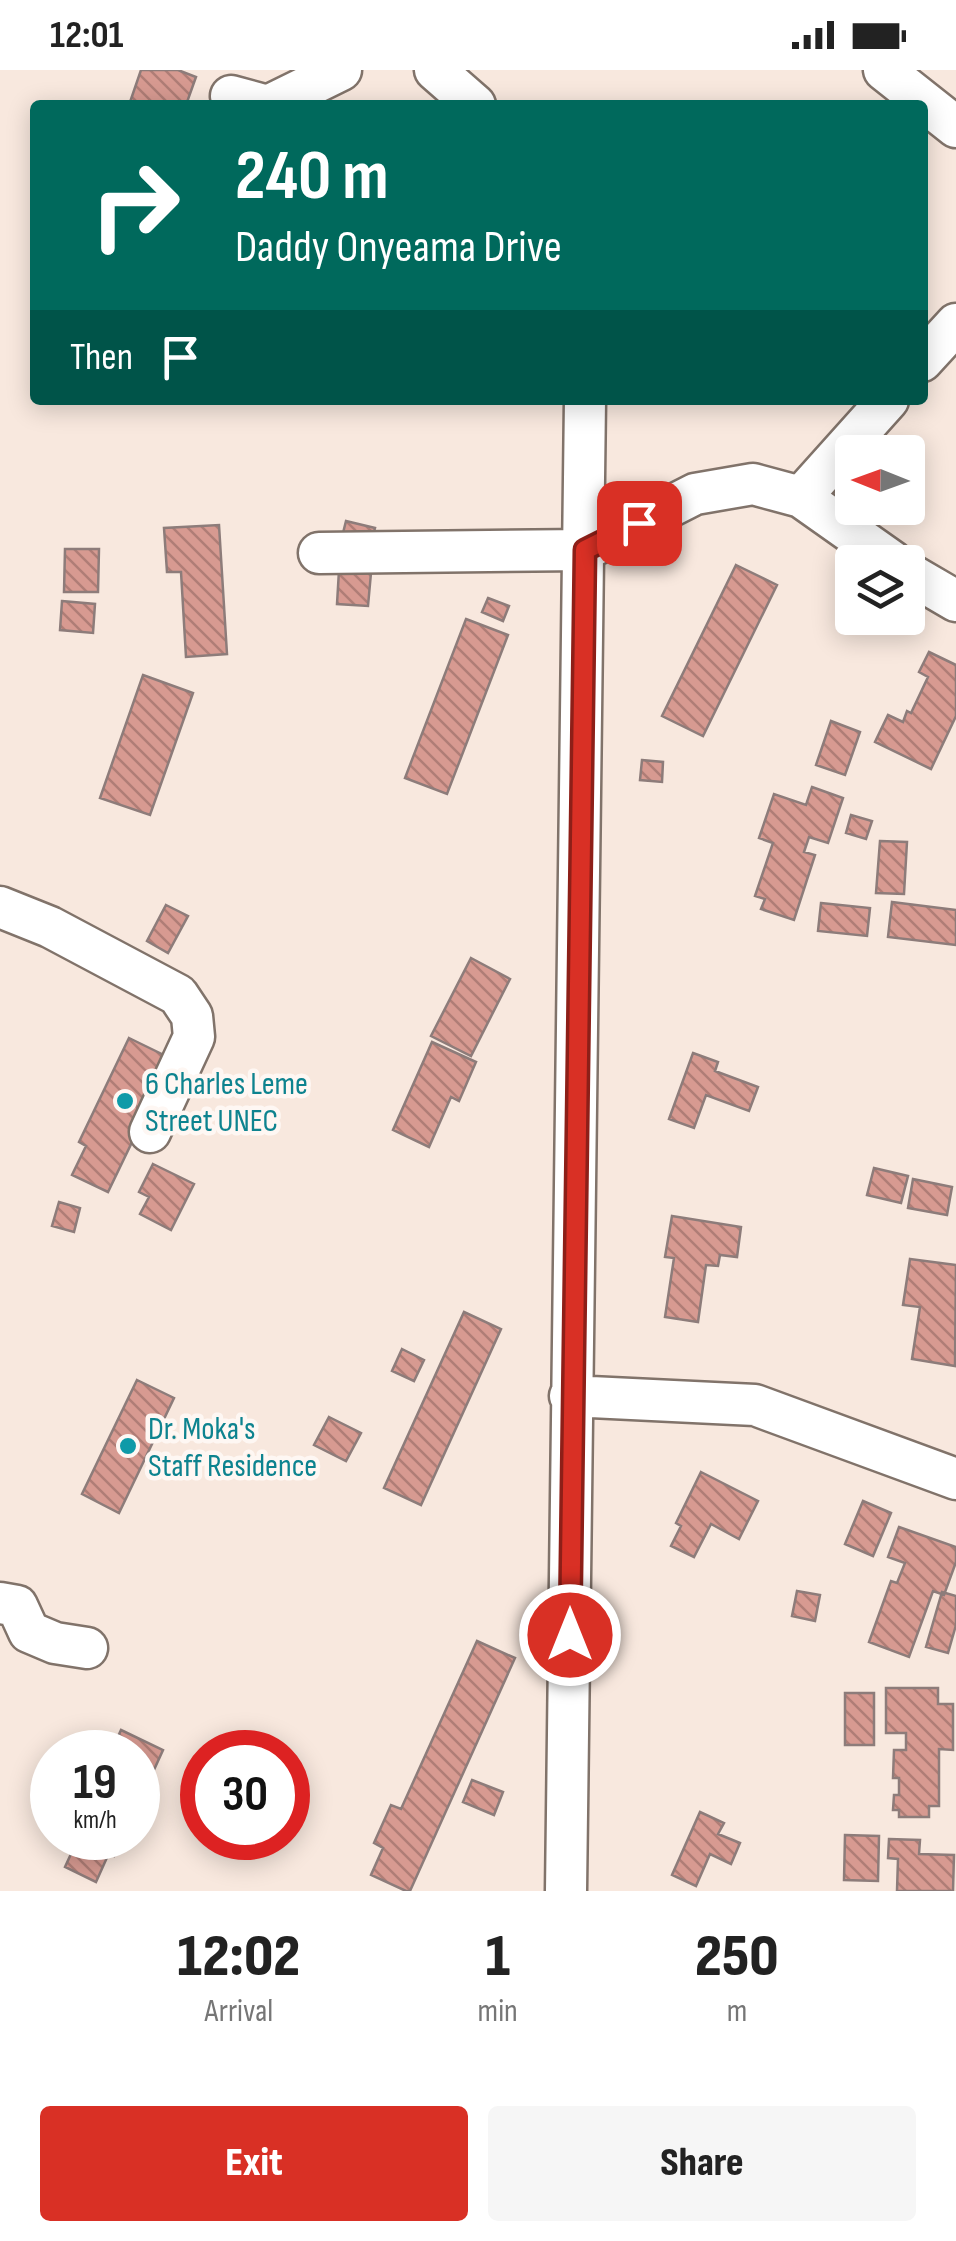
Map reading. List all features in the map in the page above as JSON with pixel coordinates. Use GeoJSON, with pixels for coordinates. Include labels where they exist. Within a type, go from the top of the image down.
{"type":"FeatureCollection","features":[{"type":"Feature","properties":{"kind":"street"},"geometry":{"type":"LineString","coordinates":[[260,100],[341,70]]}},
{"type":"Feature","properties":{"kind":"street"},"geometry":{"type":"LineString","coordinates":[[435,70],[469,100]]}},
{"type":"Feature","properties":{"kind":"street"},"geometry":{"type":"LineString","coordinates":[[884,70],[921,100]]}},
{"type":"Feature","properties":{"kind":"street"},"geometry":{"type":"LineString","coordinates":[[928,105],[956,128]]}},
{"type":"Feature","properties":{"kind":"street"},"geometry":{"type":"LineString","coordinates":[[928,355],[956,324]]}},
{"type":"Feature","properties":{"kind":"street"},"geometry":{"type":"LineString","coordinates":[[566,1891],[585,405]]}},
{"type":"Feature","properties":{"kind":"street"},"geometry":{"type":"LineString","coordinates":[[801,498],[884,405]]}},
{"type":"Feature","properties":{"kind":"street"},"geometry":{"type":"LineString","coordinates":[[319,553],[585,550],[714,488],[753,484],[801,498],[869,545]]}},
{"type":"Feature","properties":{"kind":"street"},"geometry":{"type":"LineString","coordinates":[[925,583],[956,601]]}},
{"type":"Feature","properties":{"kind":"street"},"geometry":{"type":"LineString","coordinates":[[0,907],[50,928],[178,995],[192,1016],[194,1037],[150,1132]]}},
{"type":"Feature","properties":{"kind":"street"},"geometry":{"type":"LineString","coordinates":[[570,1396],[755,1405],[956,1479]]}},
{"type":"Feature","properties":{"kind":"street"},"geometry":{"type":"LineString","coordinates":[[0,1603],[18,1606],[29,1632],[55,1644],[87,1648]]}},
{"type":"Feature","properties":{"kind":"building"},"geometry":{"type":"Polygon","coordinates":[[[141,70],[178,70],[196,77],[188,100],[131,100],[141,70]]]}},
{"type":"Feature","properties":{"kind":"building"},"geometry":{"type":"Polygon","coordinates":[[[346,521],[375,528],[370,548],[341,541],[346,521]]]}},
{"type":"Feature","properties":{"kind":"building"},"geometry":{"type":"Polygon","coordinates":[[[219,525],[227,654],[186,657],[181,572],[167,572],[164,528],[219,525]]]}},
{"type":"Feature","properties":{"kind":"building"},"geometry":{"type":"Polygon","coordinates":[[[65,549],[99,549],[98,592],[64,592],[65,549]]]}},
{"type":"Feature","properties":{"kind":"building"},"geometry":{"type":"Polygon","coordinates":[[[736,565],[777,585],[703,736],[662,716],[736,565]]]}},
{"type":"Feature","properties":{"kind":"building"},"geometry":{"type":"Polygon","coordinates":[[[339,570],[371,573],[368,606],[337,604],[339,570]]]}},
{"type":"Feature","properties":{"kind":"building"},"geometry":{"type":"Polygon","coordinates":[[[488,598],[509,606],[503,621],[482,612],[488,598]]]}},
{"type":"Feature","properties":{"kind":"building"},"geometry":{"type":"Polygon","coordinates":[[[62,601],[95,604],[93,633],[60,630],[62,601]]]}},
{"type":"Feature","properties":{"kind":"building"},"geometry":{"type":"Polygon","coordinates":[[[466,619],[508,635],[447,794],[405,778],[466,619]]]}},
{"type":"Feature","properties":{"kind":"building"},"geometry":{"type":"Polygon","coordinates":[[[929,652],[956,665],[956,716],[931,769],[875,742],[888,715],[903,722],[907,711],[911,713],[928,677],[919,672],[929,652]]]}},
{"type":"Feature","properties":{"kind":"building"},"geometry":{"type":"Polygon","coordinates":[[[143,675],[193,693],[150,815],[100,798],[143,675]]]}},
{"type":"Feature","properties":{"kind":"building"},"geometry":{"type":"Polygon","coordinates":[[[831,721],[860,732],[845,775],[816,765],[831,721]]]}},
{"type":"Feature","properties":{"kind":"building"},"geometry":{"type":"Polygon","coordinates":[[[642,760],[663,762],[662,782],[640,780],[642,760]]]}},
{"type":"Feature","properties":{"kind":"building"},"geometry":{"type":"Polygon","coordinates":[[[812,787],[843,798],[828,843],[809,837],[804,852],[815,855],[794,920],[761,909],[765,899],[755,896],[773,843],[759,838],[774,794],[806,805],[812,787]]]}},
{"type":"Feature","properties":{"kind":"building"},"geometry":{"type":"Polygon","coordinates":[[[851,815],[872,821],[866,839],[846,833],[851,815]]]}},
{"type":"Feature","properties":{"kind":"building"},"geometry":{"type":"Polygon","coordinates":[[[880,841],[907,842],[904,894],[876,893],[880,841]]]}},
{"type":"Feature","properties":{"kind":"building"},"geometry":{"type":"Polygon","coordinates":[[[892,902],[956,910],[956,945],[888,937],[892,902]]]}},
{"type":"Feature","properties":{"kind":"building"},"geometry":{"type":"Polygon","coordinates":[[[821,903],[870,908],[867,936],[818,931],[821,903]]]}},
{"type":"Feature","properties":{"kind":"building"},"geometry":{"type":"Polygon","coordinates":[[[166,905],[188,916],[168,953],[147,941],[166,905]]]}},
{"type":"Feature","properties":{"kind":"building"},"geometry":{"type":"Polygon","coordinates":[[[471,958],[510,979],[471,1056],[431,1036],[471,958]]]}},
{"type":"Feature","properties":{"kind":"building","name":"6 Charles Leme Street UNEC"},"geometry":{"type":"Polygon","coordinates":[[[129,1038],[172,1059],[108,1192],[72,1175],[86,1146],[79,1142],[129,1038]]]}},
{"type":"Feature","properties":{"kind":"building"},"geometry":{"type":"Polygon","coordinates":[[[432,1042],[476,1062],[459,1101],[451,1097],[429,1147],[393,1130],[432,1042]]]}},
{"type":"Feature","properties":{"kind":"building"},"geometry":{"type":"Polygon","coordinates":[[[693,1053],[718,1062],[715,1071],[758,1087],[749,1111],[706,1095],[694,1128],[669,1119],[693,1053]]]}},
{"type":"Feature","properties":{"kind":"building"},"geometry":{"type":"Polygon","coordinates":[[[153,1164],[194,1184],[171,1230],[140,1214],[149,1197],[139,1192],[153,1164]]]}},
{"type":"Feature","properties":{"kind":"building"},"geometry":{"type":"Polygon","coordinates":[[[874,1168],[908,1176],[901,1203],[867,1195],[874,1168]]]}},
{"type":"Feature","properties":{"kind":"building"},"geometry":{"type":"Polygon","coordinates":[[[913,1179],[952,1187],[947,1215],[908,1208],[913,1179]]]}},
{"type":"Feature","properties":{"kind":"building"},"geometry":{"type":"Polygon","coordinates":[[[59,1202],[80,1208],[74,1232],[52,1226],[59,1202]]]}},
{"type":"Feature","properties":{"kind":"building"},"geometry":{"type":"Polygon","coordinates":[[[672,1216],[741,1227],[737,1257],[720,1255],[718,1266],[706,1265],[698,1322],[665,1317],[674,1258],[665,1257],[672,1216]]]}},
{"type":"Feature","properties":{"kind":"building"},"geometry":{"type":"Polygon","coordinates":[[[910,1259],[956,1265],[955,1366],[912,1359],[920,1307],[903,1305],[910,1259]]]}},
{"type":"Feature","properties":{"kind":"building"},"geometry":{"type":"Polygon","coordinates":[[[464,1312],[501,1329],[421,1505],[384,1488],[464,1312]]]}},
{"type":"Feature","properties":{"kind":"building"},"geometry":{"type":"Polygon","coordinates":[[[402,1349],[424,1360],[414,1381],[392,1371],[402,1349]]]}},
{"type":"Feature","properties":{"kind":"building","name":"Dr. Moka's Staff Residence"},"geometry":{"type":"Polygon","coordinates":[[[137,1380],[174,1398],[119,1513],[82,1494],[137,1380]]]}},
{"type":"Feature","properties":{"kind":"building"},"geometry":{"type":"Polygon","coordinates":[[[329,1417],[361,1433],[346,1461],[314,1445],[329,1417]]]}},
{"type":"Feature","properties":{"kind":"building"},"geometry":{"type":"Polygon","coordinates":[[[701,1472],[758,1501],[739,1539],[711,1524],[694,1557],[671,1546],[681,1526],[676,1523],[701,1472]]]}},
{"type":"Feature","properties":{"kind":"building"},"geometry":{"type":"Polygon","coordinates":[[[863,1501],[891,1513],[873,1556],[845,1544],[863,1501]]]}},
{"type":"Feature","properties":{"kind":"building"},"geometry":{"type":"Polygon","coordinates":[[[899,1527],[956,1547],[956,1562],[944,1595],[933,1591],[909,1657],[869,1642],[891,1581],[897,1583],[905,1563],[888,1557],[899,1527]]]}},
{"type":"Feature","properties":{"kind":"building"},"geometry":{"type":"Polygon","coordinates":[[[797,1591],[820,1595],[815,1621],[792,1616],[797,1591]]]}},
{"type":"Feature","properties":{"kind":"building"},"geometry":{"type":"Polygon","coordinates":[[[942,1592],[956,1596],[956,1625],[948,1653],[926,1647],[942,1592]]]}},
{"type":"Feature","properties":{"kind":"building"},"geometry":{"type":"Polygon","coordinates":[[[477,1641],[515,1658],[410,1891],[406,1891],[371,1875],[383,1848],[374,1843],[391,1805],[401,1809],[477,1641]]]}},
{"type":"Feature","properties":{"kind":"building"},"geometry":{"type":"Polygon","coordinates":[[[886,1688],[938,1688],[938,1704],[953,1704],[953,1750],[939,1749],[939,1806],[929,1806],[929,1817],[899,1817],[899,1810],[893,1810],[894,1795],[899,1795],[899,1778],[893,1778],[894,1750],[906,1750],[906,1733],[886,1733],[886,1688]]]}},
{"type":"Feature","properties":{"kind":"building"},"geometry":{"type":"Polygon","coordinates":[[[845,1693],[874,1693],[874,1745],[845,1745],[845,1693]]]}},
{"type":"Feature","properties":{"kind":"building"},"geometry":{"type":"Polygon","coordinates":[[[472,1780],[503,1792],[494,1815],[463,1802],[472,1780]]]}},
{"type":"Feature","properties":{"kind":"building"},"geometry":{"type":"Polygon","coordinates":[[[700,1812],[724,1823],[718,1834],[740,1843],[731,1864],[710,1854],[696,1886],[672,1875],[700,1812]]]}},
{"type":"Feature","properties":{"kind":"building"},"geometry":{"type":"Polygon","coordinates":[[[845,1835],[879,1836],[878,1881],[844,1880],[845,1835]]]}},
{"type":"Feature","properties":{"kind":"building"},"geometry":{"type":"Polygon","coordinates":[[[889,1839],[920,1840],[919,1854],[954,1855],[953,1891],[897,1891],[898,1859],[888,1858],[889,1839]]]}},
{"type":"Feature","properties":{"kind":"building"},"geometry":{"type":"Polygon","coordinates":[[[68,1860],[106,1860],[96,1882],[65,1867],[68,1860]]]}},
{"type":"Feature","properties":{"kind":"place","name":"6 Charles Leme Street UNEC"},"geometry":{"type":"Point","coordinates":[125,1101]}},
{"type":"Feature","properties":{"kind":"place","name":"Dr. Moka's Staff Residence"},"geometry":{"type":"Point","coordinates":[128,1446]}},
{"type":"Feature","properties":{"kind":"route"},"geometry":{"type":"LineString","coordinates":[[570,1635],[570,1396],[585,550],[639,523]]}}]}
